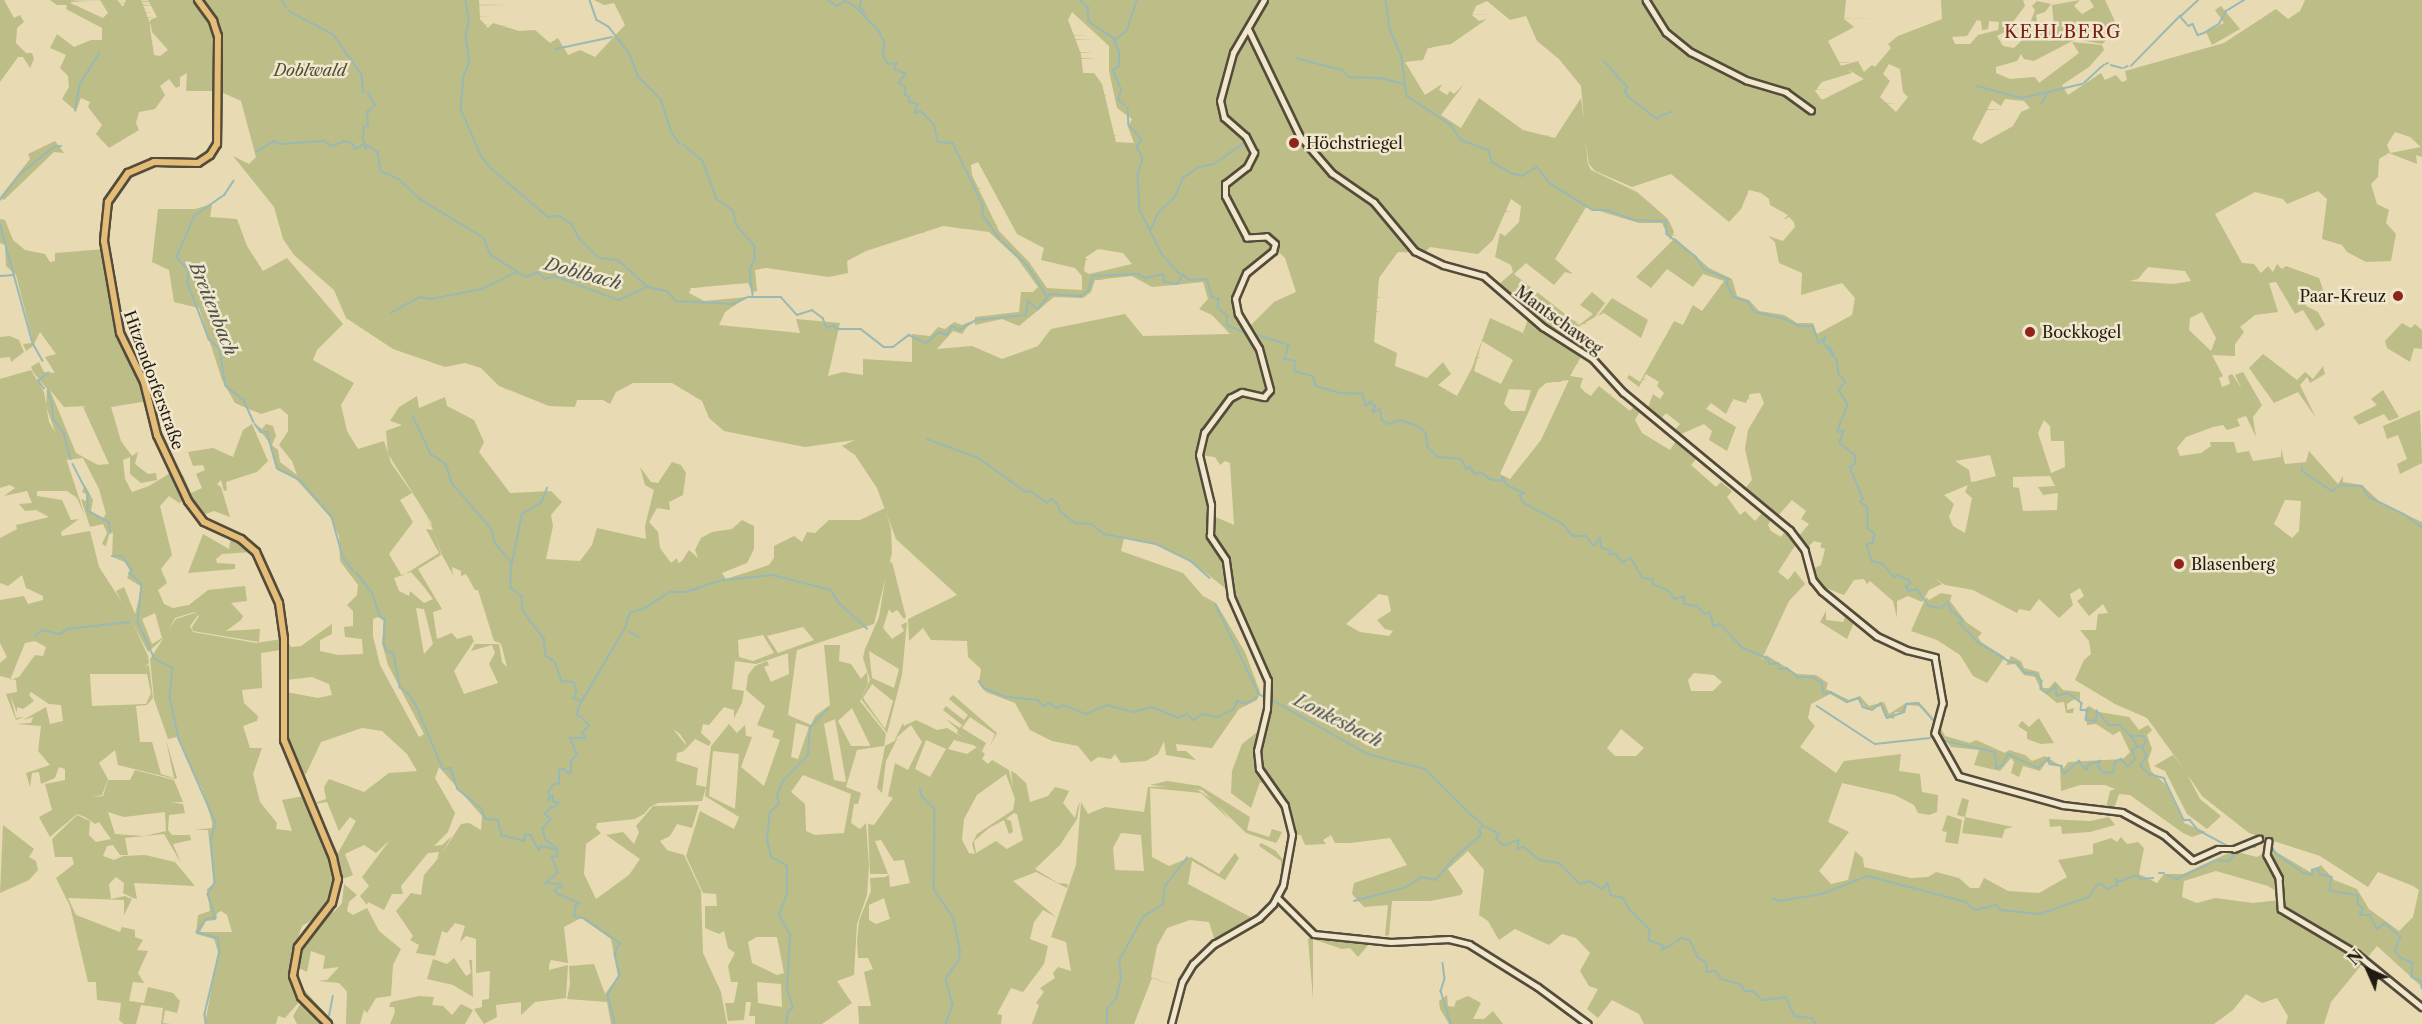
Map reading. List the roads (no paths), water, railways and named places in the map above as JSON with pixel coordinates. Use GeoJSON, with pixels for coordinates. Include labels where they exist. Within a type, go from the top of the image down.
{"type":"FeatureCollection","features":[{"type":"Feature","properties":{"kind":"main road","name":"Hitzendorferstraße"},"geometry":{"type":"LineString","coordinates":[[198,0],[213,21],[218,36],[217,144],[210,155],[198,163],[154,162],[128,173],[108,202],[104,241],[120,333],[144,382],[157,435],[187,500],[204,522],[241,539],[256,552],[279,603],[284,638],[284,739],[333,858],[338,882],[330,906],[299,944],[293,972],[301,997],[328,1024]]}},
{"type":"Feature","properties":{"kind":"street"},"geometry":{"type":"LineString","coordinates":[[1171,1024],[1181,985],[1191,967],[1217,941],[1265,913],[1277,897],[1292,829],[1285,806],[1264,780],[1258,764],[1268,681],[1231,597],[1226,560],[1210,536],[1211,505],[1199,455],[1204,433],[1230,398],[1242,392],[1264,397],[1270,390],[1259,350],[1237,311],[1235,299],[1246,273],[1273,251],[1275,244],[1267,237],[1253,240],[1246,237],[1224,191],[1226,183],[1247,167],[1254,156],[1248,140],[1224,118],[1220,101],[1233,52],[1249,30],[1264,0]]}},
{"type":"Feature","properties":{"kind":"street"},"geometry":{"type":"LineString","coordinates":[[1646,0],[1666,32],[1695,55],[1746,80],[1786,92],[1811,110]]}},
{"type":"Feature","properties":{"kind":"street","name":"Mantschaweg"},"geometry":{"type":"LineString","coordinates":[[1249,30],[1300,136],[1332,173],[1374,202],[1414,251],[1444,265],[1484,276],[1543,327],[1593,360],[1623,392],[1792,532],[1805,550],[1813,580],[1822,591],[1877,636],[1907,650],[1935,657],[1942,699],[1935,733],[1953,769],[1964,778],[2062,805],[2126,814],[2164,835],[2192,860],[2259,839]]}},
{"type":"Feature","properties":{"kind":"street"},"geometry":{"type":"LineString","coordinates":[[2269,841],[2267,855],[2279,878],[2280,907],[2304,925],[2357,954],[2422,1007]]}},
{"type":"Feature","properties":{"kind":"street"},"geometry":{"type":"LineString","coordinates":[[1277,897],[1314,934],[1391,942],[1449,939],[1480,949],[1588,1024]]}},
{"type":"Feature","properties":{"kind":"waterway","name":"Doblbach"},"geometry":{"type":"LineString","coordinates":[[282,0],[287,8]]}},
{"type":"Feature","properties":{"kind":"waterway"},"geometry":{"type":"LineString","coordinates":[[466,0],[469,20]]}},
{"type":"Feature","properties":{"kind":"waterway"},"geometry":{"type":"LineString","coordinates":[[590,0],[597,20],[609,27],[630,54],[638,76],[661,99],[672,133],[680,144]]}},
{"type":"Feature","properties":{"kind":"waterway"},"geometry":{"type":"LineString","coordinates":[[828,0],[837,6],[845,1],[855,6],[879,31],[885,44],[883,55],[888,64],[897,63],[895,69],[906,74],[899,83],[906,87],[905,95],[910,97],[909,102],[918,104],[915,113],[921,111],[934,124],[938,142],[953,143],[983,205],[983,215],[1000,239]]}},
{"type":"Feature","properties":{"kind":"waterway"},"geometry":{"type":"LineString","coordinates":[[862,0],[860,7],[865,13]]}},
{"type":"Feature","properties":{"kind":"waterway"},"geometry":{"type":"LineString","coordinates":[[1080,0],[1088,7],[1089,22],[1114,38]]}},
{"type":"Feature","properties":{"kind":"waterway"},"geometry":{"type":"LineString","coordinates":[[1125,106],[1118,100],[1121,90],[1113,70],[1119,66],[1119,52],[1114,41],[1127,30],[1137,0]]}},
{"type":"Feature","properties":{"kind":"waterway"},"geometry":{"type":"LineString","coordinates":[[1386,0],[1390,29],[1402,57],[1407,96],[1451,125],[1461,140],[1489,150],[1492,162],[1511,173],[1522,176],[1537,167],[1551,184],[1593,210],[1607,210],[1634,220],[1666,221],[1667,234],[1696,257],[1704,269],[1729,279],[1727,284],[1734,297],[1748,302],[1755,312],[1785,319],[1799,326],[1813,326],[1819,343],[1826,337],[1824,343],[1837,360],[1839,374],[1846,382],[1839,390],[1848,405],[1838,432],[1844,431],[1840,443],[1856,456],[1855,465],[1850,467],[1863,498],[1861,502],[1868,508],[1868,528],[1875,534],[1873,543],[1867,545],[1872,561],[1883,564],[1895,578],[1897,575],[1909,580],[1911,583],[1906,587],[1909,591],[1917,589],[1929,606],[1941,608],[1948,602],[1951,610],[1963,620],[1960,623],[1978,642],[2010,662],[2017,662],[2025,673],[2034,673],[2042,681],[2041,689],[2047,693],[2056,686],[2057,696],[2068,693],[2082,703],[2081,710],[2088,710],[2086,720],[2096,721],[2097,711],[2109,725],[2120,725],[2131,736]]}},
{"type":"Feature","properties":{"kind":"waterway"},"geometry":{"type":"LineString","coordinates":[[2181,16],[2198,0]]}},
{"type":"Feature","properties":{"kind":"waterway"},"geometry":{"type":"LineString","coordinates":[[2228,10],[2244,0]]}},
{"type":"Feature","properties":{"kind":"waterway","name":"Doblbach"},"geometry":{"type":"LineString","coordinates":[[289,11],[334,35],[362,75],[364,93]]}},
{"type":"Feature","properties":{"kind":"waterway"},"geometry":{"type":"LineString","coordinates":[[2188,26],[2193,24],[2198,35],[2204,33],[2219,24],[2226,11]]}},
{"type":"Feature","properties":{"kind":"waterway"},"geometry":{"type":"LineString","coordinates":[[2131,66],[2180,16],[2187,24]]}},
{"type":"Feature","properties":{"kind":"waterway"},"geometry":{"type":"LineString","coordinates":[[469,22],[466,36],[470,63],[464,76],[461,109],[481,155],[490,167],[548,217],[560,216],[572,224],[579,238],[598,257]]}},
{"type":"Feature","properties":{"kind":"waterway"},"geometry":{"type":"LineString","coordinates":[[556,49],[612,37]]}},
{"type":"Feature","properties":{"kind":"waterway"},"geometry":{"type":"LineString","coordinates":[[75,111],[80,84],[99,54]]}},
{"type":"Feature","properties":{"kind":"waterway"},"geometry":{"type":"LineString","coordinates":[[1296,58],[1342,70],[1349,77],[1381,78],[1403,84]]}},
{"type":"Feature","properties":{"kind":"waterway"},"geometry":{"type":"LineString","coordinates":[[1604,61],[1628,88],[1625,91],[1629,97],[1657,119]]}},
{"type":"Feature","properties":{"kind":"waterway"},"geometry":{"type":"LineString","coordinates":[[2100,68],[2104,65]]}},
{"type":"Feature","properties":{"kind":"waterway"},"geometry":{"type":"LineString","coordinates":[[2111,65],[2122,68]]}},
{"type":"Feature","properties":{"kind":"waterway"},"geometry":{"type":"LineString","coordinates":[[2124,68],[2128,66]]}},
{"type":"Feature","properties":{"kind":"waterway"},"geometry":{"type":"LineString","coordinates":[[2084,83],[2099,69]]}},
{"type":"Feature","properties":{"kind":"waterway"},"geometry":{"type":"LineString","coordinates":[[1977,86],[2022,98],[2082,84]]}},
{"type":"Feature","properties":{"kind":"waterway","name":"Doblbach"},"geometry":{"type":"LineString","coordinates":[[364,135],[363,128],[368,125],[367,112],[375,105],[368,93]]}},
{"type":"Feature","properties":{"kind":"waterway"},"geometry":{"type":"LineString","coordinates":[[2041,104],[2047,94]]}},
{"type":"Feature","properties":{"kind":"waterway"},"geometry":{"type":"LineString","coordinates":[[1128,108],[1129,125],[1142,140],[1137,147],[1143,159],[1138,174],[1140,210],[1162,254],[1180,274]]}},
{"type":"Feature","properties":{"kind":"waterway"},"geometry":{"type":"LineString","coordinates":[[1656,118],[1671,112]]}},
{"type":"Feature","properties":{"kind":"waterway","name":"Doblbach"},"geometry":{"type":"LineString","coordinates":[[363,137],[366,149],[368,146],[378,152],[381,171],[399,179],[423,201],[484,238],[491,255],[526,277],[538,272],[545,279],[555,276],[619,300],[647,287],[667,291],[676,301],[733,304],[748,297]]}},
{"type":"Feature","properties":{"kind":"waterway"},"geometry":{"type":"LineString","coordinates":[[256,152],[274,141],[280,144],[324,141],[333,146],[344,141],[353,144],[355,149],[363,145]]}},
{"type":"Feature","properties":{"kind":"waterway"},"geometry":{"type":"LineString","coordinates":[[1150,231],[1159,212],[1175,197],[1183,178],[1199,167],[1214,164],[1245,142]]}},
{"type":"Feature","properties":{"kind":"waterway"},"geometry":{"type":"LineString","coordinates":[[684,145],[703,161],[717,199],[733,210],[737,226],[755,246],[755,259],[750,270],[753,295]]}},
{"type":"Feature","properties":{"kind":"waterway"},"geometry":{"type":"LineString","coordinates":[[0,200],[20,174],[54,147],[61,146]]}},
{"type":"Feature","properties":{"kind":"waterway","name":"Breitenbach"},"geometry":{"type":"LineString","coordinates":[[234,181],[225,195],[195,216],[177,257],[189,271],[188,283],[209,339],[220,349],[226,386],[244,400],[254,422]]}},
{"type":"Feature","properties":{"kind":"waterway"},"geometry":{"type":"LineString","coordinates":[[0,223],[33,344]]}},
{"type":"Feature","properties":{"kind":"waterway"},"geometry":{"type":"LineString","coordinates":[[1002,241],[1027,265],[1046,294]]}},
{"type":"Feature","properties":{"kind":"waterway"},"geometry":{"type":"LineString","coordinates":[[601,258],[618,260],[647,286]]}},
{"type":"Feature","properties":{"kind":"waterway"},"geometry":{"type":"LineString","coordinates":[[391,313],[420,297],[431,299],[482,289],[517,272]]}},
{"type":"Feature","properties":{"kind":"waterway","name":"Doblbach"},"geometry":{"type":"LineString","coordinates":[[750,297],[781,297],[797,315],[812,310],[823,318],[827,328],[834,325],[837,329],[861,329],[884,347],[893,347],[909,335],[926,343],[939,332],[947,335],[952,326],[960,330],[976,320],[1026,315],[1028,301],[1038,309],[1050,294],[1081,296],[1088,291],[1093,276],[1138,274],[1145,278],[1164,274],[1164,281],[1173,284],[1178,283],[1183,274],[1189,280],[1207,279],[1212,297],[1219,299],[1218,308],[1228,316],[1227,325],[1248,334]]}},
{"type":"Feature","properties":{"kind":"waterway"},"geometry":{"type":"LineString","coordinates":[[0,276],[14,275]]}},
{"type":"Feature","properties":{"kind":"waterway","name":"Doblbach"},"geometry":{"type":"LineString","coordinates":[[1254,334],[1289,345],[1285,359],[1295,361],[1295,371],[1313,376],[1316,386],[1340,393],[1363,394],[1366,406],[1370,402],[1376,406],[1373,412],[1380,409],[1383,421],[1389,424],[1401,420],[1420,427],[1426,433],[1428,447],[1438,457],[1461,459],[1467,469],[1470,467],[1475,474],[1481,472],[1490,479],[1501,481],[1503,477],[1507,485],[1524,493],[1520,496],[1524,503],[1563,524],[1573,536],[1586,536],[1594,546],[1600,538],[1602,548],[1611,550],[1610,554],[1616,554],[1623,562],[1631,558],[1643,578],[1653,579],[1653,584],[1669,591],[1675,599],[1685,596],[1684,604],[1697,606],[1705,614],[1710,612],[1714,626],[1720,624],[1743,648],[1769,659],[1770,664],[1778,663],[1780,669],[1787,668],[1798,677],[1813,677],[1822,683],[1824,694],[1831,692],[1847,702],[1859,698],[1863,707],[1872,710],[1881,703],[1887,718],[1904,712],[1906,704],[1918,703],[1936,723]]}},
{"type":"Feature","properties":{"kind":"waterway"},"geometry":{"type":"LineString","coordinates":[[34,345],[43,361]]}},
{"type":"Feature","properties":{"kind":"waterway"},"geometry":{"type":"LineString","coordinates":[[1829,346],[1834,354]]}},
{"type":"Feature","properties":{"kind":"waterway"},"geometry":{"type":"LineString","coordinates":[[44,389],[38,381],[48,373]]}},
{"type":"Feature","properties":{"kind":"waterway"},"geometry":{"type":"LineString","coordinates":[[48,391],[51,401]]}},
{"type":"Feature","properties":{"kind":"waterway"},"geometry":{"type":"LineString","coordinates":[[52,402],[54,420],[64,433],[71,459]]}},
{"type":"Feature","properties":{"kind":"waterway"},"geometry":{"type":"LineString","coordinates":[[413,416],[431,454],[446,464],[452,483],[491,528],[496,544],[512,563],[511,574]]}},
{"type":"Feature","properties":{"kind":"waterway","name":"Breitenbach"},"geometry":{"type":"LineString","coordinates":[[255,424],[261,432],[267,432],[277,468],[300,480],[332,517],[343,557],[353,571]]}},
{"type":"Feature","properties":{"kind":"waterway","name":"Lonkesbach"},"geometry":{"type":"LineString","coordinates":[[927,439],[979,458],[1026,492],[1031,491],[1047,503],[1051,499],[1057,503],[1061,512],[1075,523],[1092,524],[1104,534],[1156,544],[1191,561],[1210,578]]}},
{"type":"Feature","properties":{"kind":"waterway"},"geometry":{"type":"LineString","coordinates":[[73,464],[88,494],[88,511],[109,522],[111,533]]}},
{"type":"Feature","properties":{"kind":"waterway"},"geometry":{"type":"LineString","coordinates":[[2302,467],[2303,471]]}},
{"type":"Feature","properties":{"kind":"waterway"},"geometry":{"type":"LineString","coordinates":[[2304,472],[2332,491],[2341,485],[2362,486],[2369,497],[2404,514],[2422,527]]}},
{"type":"Feature","properties":{"kind":"waterway"},"geometry":{"type":"LineString","coordinates":[[512,563],[522,514],[541,503],[547,488]]}},
{"type":"Feature","properties":{"kind":"waterway"},"geometry":{"type":"LineString","coordinates":[[112,556],[122,556],[132,570],[130,573],[142,584],[138,622],[155,659],[173,668],[170,698],[179,739],[216,823],[211,839],[215,883],[208,894],[216,918],[206,920],[197,932],[218,938],[220,951],[205,1014],[206,1024]]}},
{"type":"Feature","properties":{"kind":"waterway","name":"Breitenbach"},"geometry":{"type":"LineString","coordinates":[[356,572],[373,594],[380,616],[385,619],[384,644],[387,651],[394,653],[400,687],[409,694],[417,707],[443,769],[451,768],[458,789],[481,808],[486,819],[498,820],[502,835],[524,841],[525,835],[531,835],[539,850],[541,846],[555,849]]}},
{"type":"Feature","properties":{"kind":"waterway"},"geometry":{"type":"LineString","coordinates":[[582,701],[625,628],[630,613],[645,608],[670,592],[685,592],[723,580],[773,575],[831,590],[839,603],[867,628]]}},
{"type":"Feature","properties":{"kind":"waterway"},"geometry":{"type":"LineString","coordinates":[[511,576],[511,588],[522,596],[523,611]]}},
{"type":"Feature","properties":{"kind":"waterway"},"geometry":{"type":"LineString","coordinates":[[691,590],[698,589]]}},
{"type":"Feature","properties":{"kind":"waterway","name":"Lonkesbach"},"geometry":{"type":"LineString","coordinates":[[1216,605],[1259,694],[1266,698]]}},
{"type":"Feature","properties":{"kind":"waterway"},"geometry":{"type":"LineString","coordinates":[[524,612],[544,639],[546,656],[555,662],[562,681],[574,682],[577,692],[574,698],[582,701],[577,714],[580,717]]}},
{"type":"Feature","properties":{"kind":"waterway"},"geometry":{"type":"LineString","coordinates":[[35,636],[42,630],[60,634],[67,629],[130,622]]}},
{"type":"Feature","properties":{"kind":"waterway"},"geometry":{"type":"LineString","coordinates":[[630,632],[639,637]]}},
{"type":"Feature","properties":{"kind":"waterway"},"geometry":{"type":"LineString","coordinates":[[979,681],[984,688],[1006,697],[1038,700],[1043,706],[1049,703],[1057,708],[1063,705],[1086,714],[1107,705],[1134,712],[1152,707],[1179,718],[1187,714],[1194,720],[1202,714],[1218,717],[1234,709],[1237,701],[1246,704],[1257,697]]}},
{"type":"Feature","properties":{"kind":"waterway","name":"Lonkesbach"},"geometry":{"type":"LineString","coordinates":[[1270,699],[1368,754],[1425,769],[1456,800]]}},
{"type":"Feature","properties":{"kind":"waterway"},"geometry":{"type":"LineString","coordinates":[[1817,706],[1875,744],[1930,738]]}},
{"type":"Feature","properties":{"kind":"waterway"},"geometry":{"type":"LineString","coordinates":[[786,1024],[788,1011],[793,1008],[787,989],[790,935],[779,915],[787,894],[787,866],[771,857],[767,839],[770,812],[779,804],[777,795],[783,781],[808,755],[810,727],[828,709]]}},
{"type":"Feature","properties":{"kind":"waterway"},"geometry":{"type":"LineString","coordinates":[[554,807],[559,803],[553,802],[553,796],[549,800],[549,791],[554,784],[559,784],[559,770],[564,769],[569,774],[571,761],[577,755],[570,738],[586,738],[582,733],[589,726],[582,718]]}},
{"type":"Feature","properties":{"kind":"waterway","name":"Doblbach"},"geometry":{"type":"LineString","coordinates":[[1941,740],[1995,752],[1997,768],[2002,766],[2008,754],[2038,768],[2049,758],[2050,764],[2062,766],[2064,774],[2079,761],[2087,770],[2088,765],[2100,761],[2098,766],[2103,772],[2113,773],[2115,762],[2121,759],[2128,766],[2135,759],[2132,750],[2138,747],[2131,736],[2143,736],[2147,742],[2142,747],[2147,756],[2141,766],[2149,774],[2164,778],[2184,820],[2190,820],[2198,830],[2230,847]]}},
{"type":"Feature","properties":{"kind":"waterway"},"geometry":{"type":"LineString","coordinates":[[920,788],[922,796],[935,809],[934,889],[954,919],[960,950],[960,959],[946,979],[953,1005],[946,1024]]}},
{"type":"Feature","properties":{"kind":"waterway","name":"Lonkesbach"},"geometry":{"type":"LineString","coordinates":[[1457,801],[1485,827]]}},
{"type":"Feature","properties":{"kind":"waterway","name":"Breitenbach"},"geometry":{"type":"LineString","coordinates":[[553,807],[545,814],[551,819],[543,829],[546,840],[557,848],[558,857],[552,857],[558,873],[546,883],[560,884],[562,886],[555,890],[558,894],[580,903],[576,905],[575,917],[584,918],[620,943],[615,954],[620,975],[608,995],[615,1024]]}},
{"type":"Feature","properties":{"kind":"waterway"},"geometry":{"type":"LineString","coordinates":[[1354,901],[1404,888],[1422,877],[1436,880],[1454,858],[1481,835],[1479,829],[1483,826]]}},
{"type":"Feature","properties":{"kind":"waterway","name":"Lonkesbach"},"geometry":{"type":"LineString","coordinates":[[1487,827],[1499,834],[1497,839],[1504,845],[1519,840],[1518,849],[1524,847],[1540,860],[1559,863],[1580,884],[1590,881],[1602,889],[1608,883],[1611,895],[1623,898],[1631,911]]}},
{"type":"Feature","properties":{"kind":"waterway","name":"Doblbach"},"geometry":{"type":"LineString","coordinates":[[2231,851],[2236,854],[2244,847],[2255,847],[2255,843]]}},
{"type":"Feature","properties":{"kind":"waterway","name":"Doblbach"},"geometry":{"type":"LineString","coordinates":[[2270,844],[2276,853],[2304,873],[2312,875],[2312,870],[2318,868],[2320,874],[2332,877],[2330,891],[2358,895],[2358,904],[2364,909],[2360,915],[2370,915],[2377,929],[2385,923],[2401,937],[2395,951],[2401,958],[2413,963],[2412,977],[2422,981],[2422,988]]}},
{"type":"Feature","properties":{"kind":"waterway"},"geometry":{"type":"LineString","coordinates":[[2167,875],[2177,879],[2217,860],[2229,861],[2234,855]]}},
{"type":"Feature","properties":{"kind":"waterway"},"geometry":{"type":"LineString","coordinates":[[1107,1024],[1107,1009],[1116,999],[1121,979],[1119,961],[1143,917],[1163,904],[1165,886],[1187,858]]}},
{"type":"Feature","properties":{"kind":"waterway"},"geometry":{"type":"LineString","coordinates":[[2159,873],[2164,873]]}},
{"type":"Feature","properties":{"kind":"waterway"},"geometry":{"type":"LineString","coordinates":[[1773,898],[1779,901],[1822,894],[1868,876],[1966,902],[1975,910],[1996,905],[2001,910],[2040,914],[2089,897],[2097,885],[2102,884],[2107,889],[2117,885],[2116,879],[2119,882],[2136,875],[2141,879],[2153,878]]}},
{"type":"Feature","properties":{"kind":"waterway","name":"Lonkesbach"},"geometry":{"type":"LineString","coordinates":[[1632,912],[1650,930],[1649,940],[1664,946],[1662,950],[1673,944]]}},
{"type":"Feature","properties":{"kind":"waterway","name":"Lonkesbach"},"geometry":{"type":"LineString","coordinates":[[1676,942],[1681,938],[1690,940],[1698,957],[1707,963],[1707,972],[1716,971],[1722,979],[1740,984],[1745,991],[1753,991],[1763,1000],[1786,997],[1795,1016],[1812,1018],[1816,1024]]}},
{"type":"Feature","properties":{"kind":"waterway"},"geometry":{"type":"LineString","coordinates":[[1443,963],[1445,979],[1441,991],[1451,1024]]}},
{"type":"Feature","properties":{"kind":"waterway"},"geometry":{"type":"LineString","coordinates":[[329,1016],[333,996]]}},
{"type":"Feature","properties":{"kind":"waterway"},"geometry":{"type":"LineString","coordinates":[[316,1017],[321,1024]]}},
{"type":"Feature","properties":{"kind":"place","name":"Höchstriegel"},"geometry":{"type":"Point","coordinates":[1294,143]}},
{"type":"Feature","properties":{"kind":"place","name":"Paar-Kreuz"},"geometry":{"type":"Point","coordinates":[2398,296]}},
{"type":"Feature","properties":{"kind":"place","name":"Bockkogel"},"geometry":{"type":"Point","coordinates":[2030,332]}},
{"type":"Feature","properties":{"kind":"place","name":"Blasenberg"},"geometry":{"type":"Point","coordinates":[2179,564]}},
{"type":"Feature","properties":{"kind":"district","name":"KEHLBERG"},"geometry":{"type":"Point","coordinates":[2063,32]}},
{"type":"Feature","properties":{"kind":"park label","name":"Doblwald"},"geometry":{"type":"Point","coordinates":[310,70]}}]}
